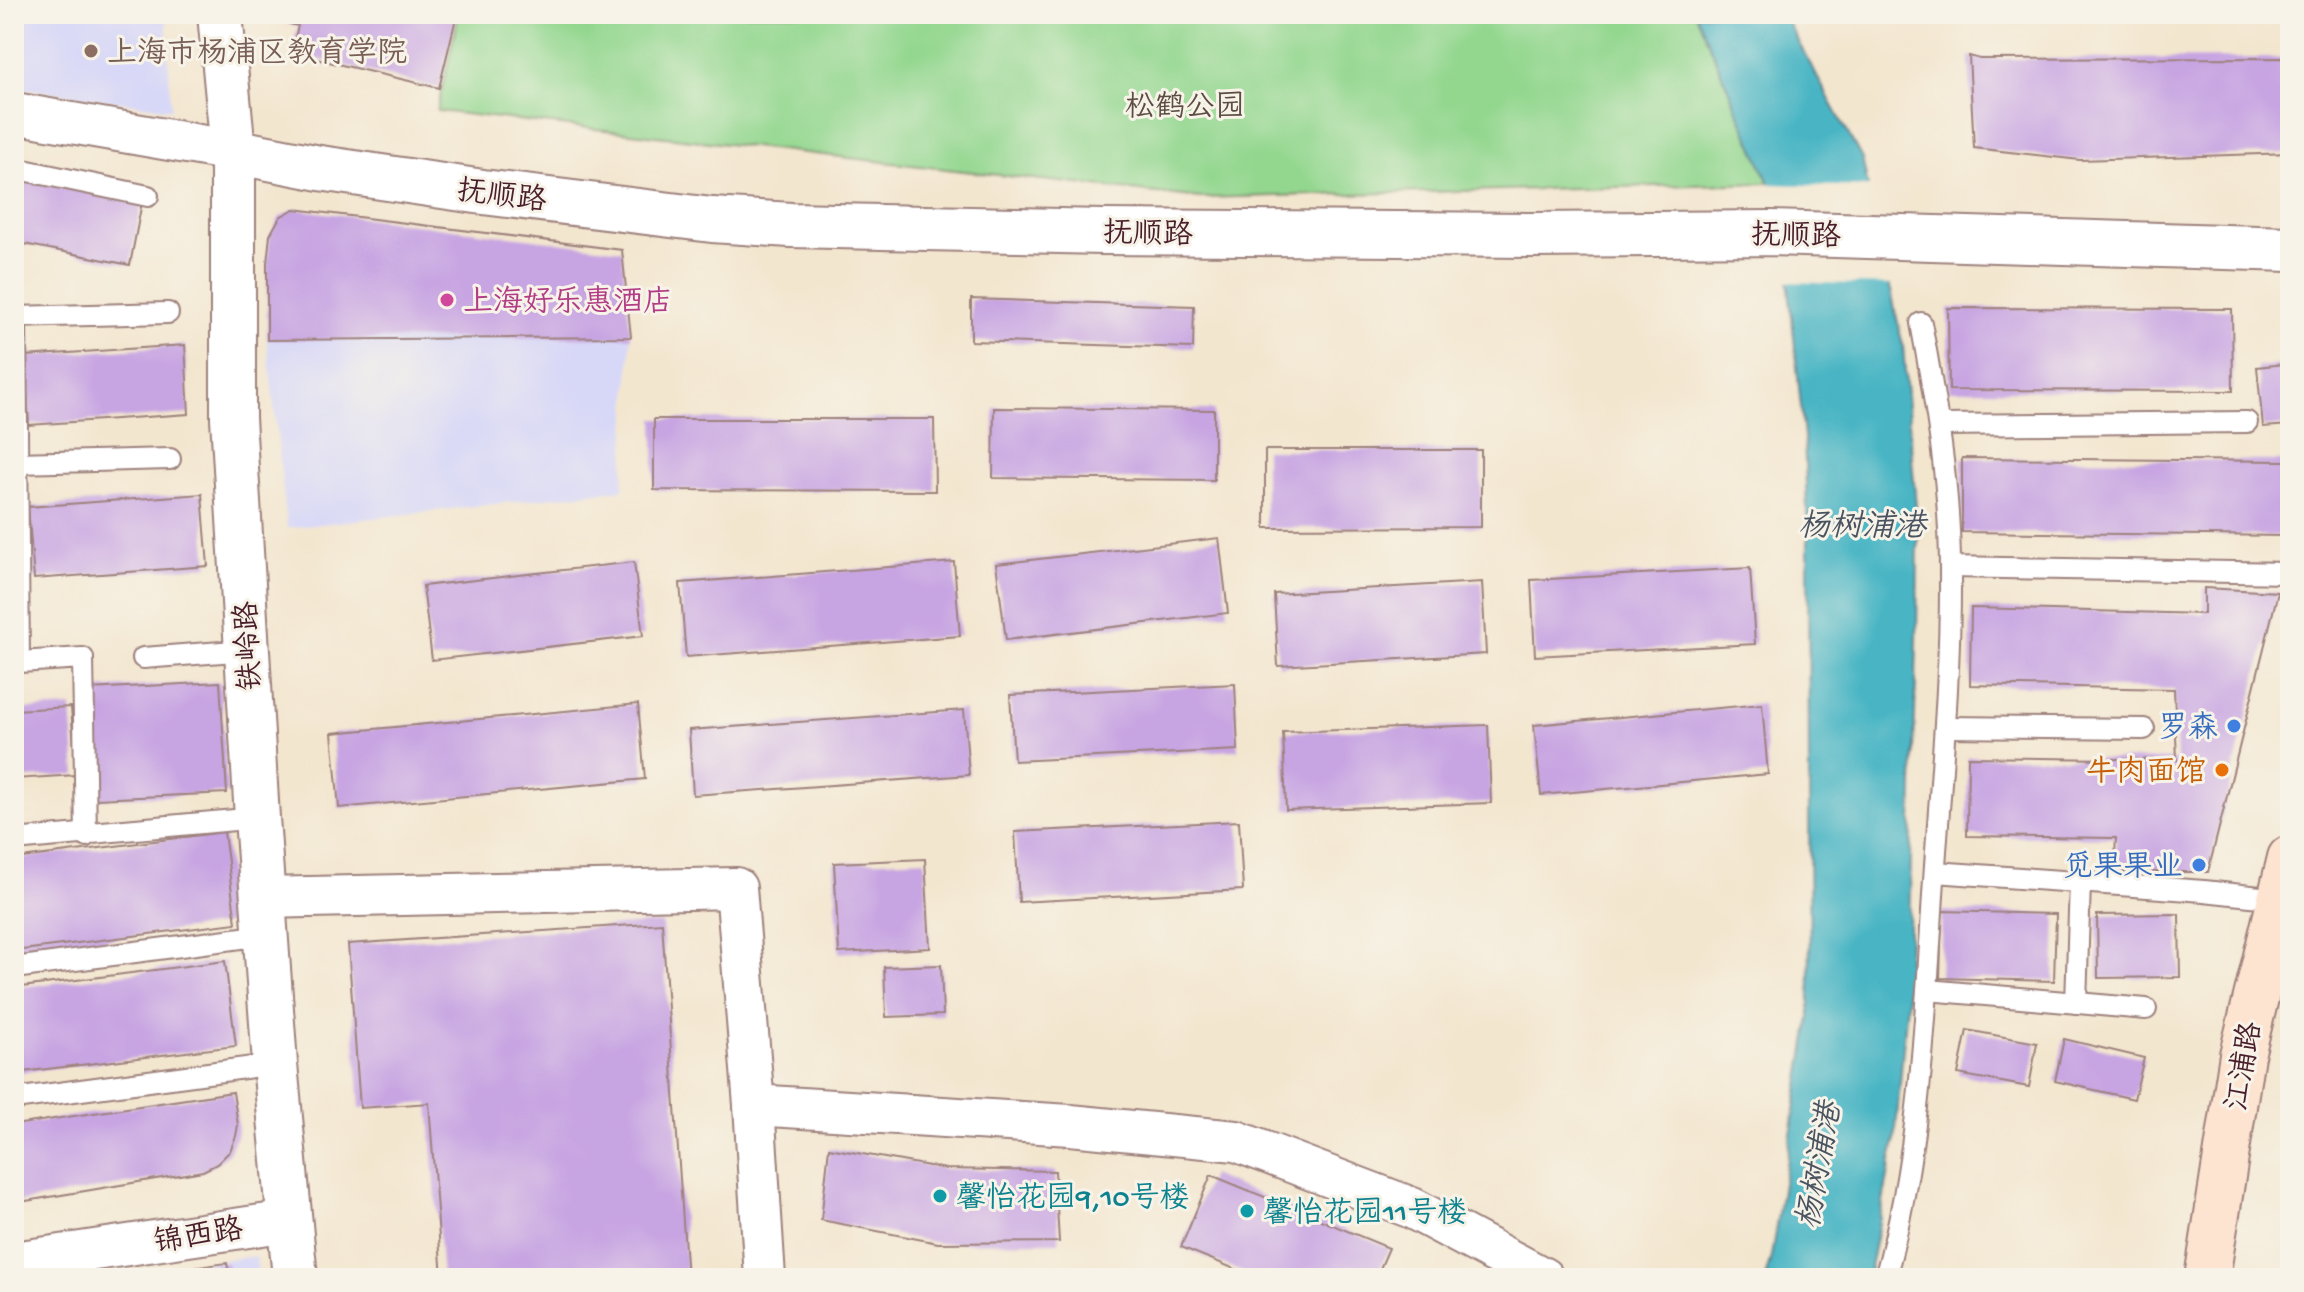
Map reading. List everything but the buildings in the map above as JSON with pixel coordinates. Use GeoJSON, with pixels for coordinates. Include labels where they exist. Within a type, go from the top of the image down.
{"type":"FeatureCollection","features":[{"type":"Feature","properties":{"kind":"main road","name":"江浦路"},"geometry":{"type":"LineString","coordinates":[[2207,1278],[2242,1055],[2290,858]]}},
{"type":"Feature","properties":{"kind":"street","name":"铁岭路"},"geometry":{"type":"LineString","coordinates":[[220,14],[233,151],[233,418],[264,916],[295,1278]]}},
{"type":"Feature","properties":{"kind":"street","name":"抚顺路"},"geometry":{"type":"LineString","coordinates":[[14,113],[320,168],[483,192],[697,218],[791,225],[1336,234],[1771,233],[2290,249]]}},
{"type":"Feature","properties":{"kind":"street"},"geometry":{"type":"LineString","coordinates":[[264,916],[736,888],[765,1278]]}},
{"type":"Feature","properties":{"kind":"street"},"geometry":{"type":"LineString","coordinates":[[754,1105],[1070,1125],[1236,1141],[1412,1208],[1543,1278]]}},
{"type":"Feature","properties":{"kind":"street","name":"锦西路"},"geometry":{"type":"LineString","coordinates":[[14,1262],[288,1221]]}},
{"type":"Feature","properties":{"kind":"lane"},"geometry":{"type":"LineString","coordinates":[[14,168],[148,196]]}},
{"type":"Feature","properties":{"kind":"lane"},"geometry":{"type":"LineString","coordinates":[[86,836],[83,658],[16,662],[15,318],[168,313]]}},
{"type":"Feature","properties":{"kind":"lane"},"geometry":{"type":"LineString","coordinates":[[1885,1278],[1910,1172],[1946,727],[1950,567],[1940,425],[1921,323]]}},
{"type":"Feature","properties":{"kind":"lane"},"geometry":{"type":"LineString","coordinates":[[1940,425],[2247,422]]}},
{"type":"Feature","properties":{"kind":"lane"},"geometry":{"type":"LineString","coordinates":[[17,463],[170,459]]}},
{"type":"Feature","properties":{"kind":"lane"},"geometry":{"type":"LineString","coordinates":[[1950,567],[2290,573]]}},
{"type":"Feature","properties":{"kind":"lane"},"geometry":{"type":"LineString","coordinates":[[143,658],[248,650]]}},
{"type":"Feature","properties":{"kind":"lane"},"geometry":{"type":"LineString","coordinates":[[1946,727],[2144,729]]}},
{"type":"Feature","properties":{"kind":"lane"},"geometry":{"type":"LineString","coordinates":[[14,840],[86,836],[257,818]]}},
{"type":"Feature","properties":{"kind":"lane"},"geometry":{"type":"LineString","coordinates":[[1935,872],[2279,899]]}},
{"type":"Feature","properties":{"kind":"lane"},"geometry":{"type":"LineString","coordinates":[[2076,1003],[2080,882]]}},
{"type":"Feature","properties":{"kind":"lane"},"geometry":{"type":"LineString","coordinates":[[14,968],[264,916]]}},
{"type":"Feature","properties":{"kind":"lane"},"geometry":{"type":"LineString","coordinates":[[1927,990],[2146,1009]]}},
{"type":"Feature","properties":{"kind":"lane"},"geometry":{"type":"LineString","coordinates":[[14,1099],[275,1064]]}},
{"type":"Feature","properties":{"kind":"shaded area","name":"上海市杨浦区教育学院"},"geometry":{"type":"Polygon","coordinates":[[[14,14],[166,14],[171,109],[14,87],[14,14]]]}},
{"type":"Feature","properties":{"kind":"shaded area"},"geometry":{"type":"Polygon","coordinates":[[[631,337],[623,489],[287,528],[267,340],[631,337]]]}},
{"type":"Feature","properties":{"kind":"shaded area"},"geometry":{"type":"Polygon","coordinates":[[[256,1256],[259,1278],[86,1278],[256,1256]]]}},
{"type":"Feature","properties":{"kind":"green space","name":"松鹤公园"},"geometry":{"type":"Polygon","coordinates":[[[459,14],[1696,14],[1769,183],[1201,198],[437,111],[459,14]]]}},
{"type":"Feature","properties":{"kind":"water","name":"杨树浦港"},"geometry":{"type":"Polygon","coordinates":[[[1696,14],[1783,14],[1862,159],[1903,346],[1918,532],[1907,1002],[1895,1141],[1868,1278],[1765,1278],[1810,1018],[1808,531],[1804,437],[1789,288],[1769,183],[1696,14]]]}},
{"type":"Feature","properties":{"kind":"pier"},"geometry":{"type":"Polygon","coordinates":[[[1765,184],[1872,187],[1892,285],[1784,282],[1765,184]]]}},
{"type":"Feature","properties":{"kind":"place","name":"上海市杨浦区教育学院"},"geometry":{"type":"Point","coordinates":[91,51]}},
{"type":"Feature","properties":{"kind":"place","name":"上海好乐惠酒店"},"geometry":{"type":"Point","coordinates":[447,300]}},
{"type":"Feature","properties":{"kind":"place","name":"罗森"},"geometry":{"type":"Point","coordinates":[2234,726]}},
{"type":"Feature","properties":{"kind":"place","name":"牛肉面馆"},"geometry":{"type":"Point","coordinates":[2222,770]}},
{"type":"Feature","properties":{"kind":"place","name":"觅果果业"},"geometry":{"type":"Point","coordinates":[2199,865]}},
{"type":"Feature","properties":{"kind":"place","name":"馨怡花园9,10号楼"},"geometry":{"type":"Point","coordinates":[940,1196]}},
{"type":"Feature","properties":{"kind":"place","name":"馨怡花园11号楼"},"geometry":{"type":"Point","coordinates":[1247,1211]}}]}
